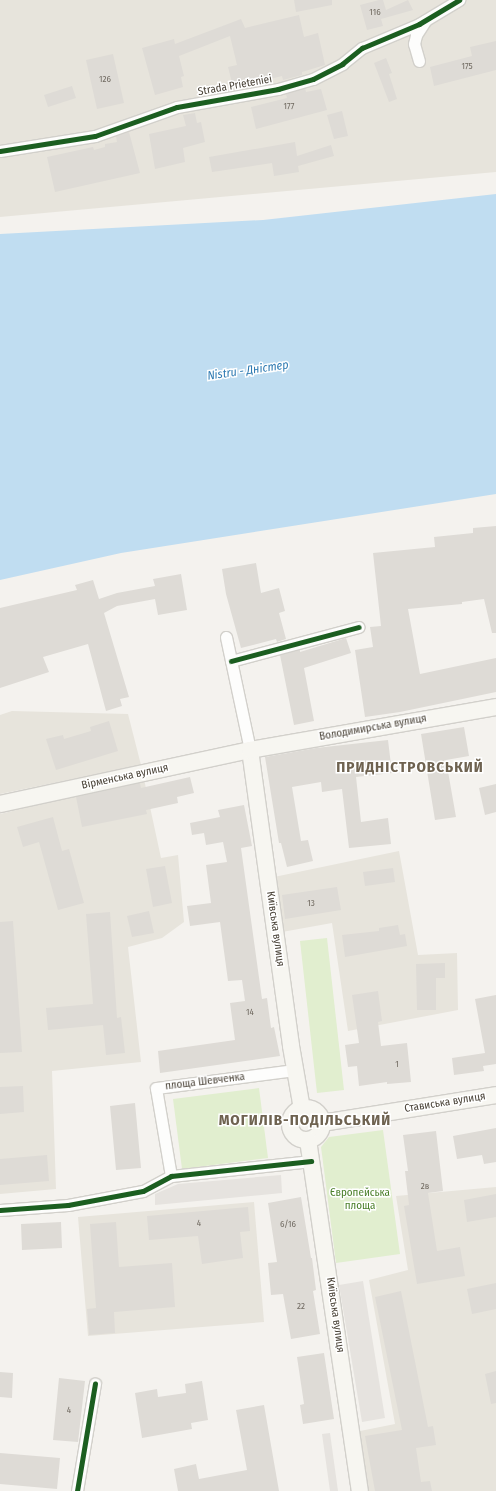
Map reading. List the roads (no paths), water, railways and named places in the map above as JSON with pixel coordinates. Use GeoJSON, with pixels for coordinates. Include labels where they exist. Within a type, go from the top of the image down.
{"type":"FeatureCollection","features":[{"type":"Feature","properties":{"kind":"main road","name":"Володимирська вулиця"},"geometry":{"type":"LineString","coordinates":[[250,750],[496,707]]}},
{"type":"Feature","properties":{"kind":"main road","name":"Вірменська вулиця"},"geometry":{"type":"LineString","coordinates":[[0,804],[250,750]]}},
{"type":"Feature","properties":{"kind":"main road","name":"Київська вулиця"},"geometry":{"type":"LineString","coordinates":[[250,750],[295,1070],[302,1109]]}},
{"type":"Feature","properties":{"kind":"main road","name":"Стависька вулиця"},"geometry":{"type":"LineString","coordinates":[[322,1123],[496,1095]]}},
{"type":"Feature","properties":{"kind":"main road"},"geometry":{"type":"LineString","coordinates":[[302,1109],[312,1109],[317,1112],[322,1123],[318,1135],[308,1140],[298,1138],[291,1129],[291,1119],[294,1114],[302,1109]]}},
{"type":"Feature","properties":{"kind":"main road","name":"Київська вулиця"},"geometry":{"type":"LineString","coordinates":[[308,1140],[360,1491]]}},
{"type":"Feature","properties":{"kind":"street","name":"Strada Prieteniei"},"geometry":{"type":"LineString","coordinates":[[0,151],[95,136],[177,106],[278,89],[313,79],[342,64],[362,48],[399,33],[459,0]]}},
{"type":"Feature","properties":{"kind":"street","name":"Strada Prieteniei"},"geometry":{"type":"LineString","coordinates":[[419,61],[414,44],[416,35],[433,14]]}},
{"type":"Feature","properties":{"kind":"street"},"geometry":{"type":"LineString","coordinates":[[231,662],[359,627]]}},
{"type":"Feature","properties":{"kind":"street"},"geometry":{"type":"LineString","coordinates":[[226,637],[250,750]]}},
{"type":"Feature","properties":{"kind":"street","name":"площа Шевченка"},"geometry":{"type":"LineString","coordinates":[[171,1176],[156,1088],[295,1070]]}},
{"type":"Feature","properties":{"kind":"street"},"geometry":{"type":"LineString","coordinates":[[0,1210],[68,1205],[143,1191],[171,1176],[311,1161]]}},
{"type":"Feature","properties":{"kind":"street"},"geometry":{"type":"LineString","coordinates":[[77,1491],[95,1383]]}},
{"type":"Feature","properties":{"kind":"water","name":"Nistru - Дністер"},"geometry":{"type":"Polygon","coordinates":[[[496,194],[496,494],[121,553],[0,580],[0,234],[263,220],[496,194]]]}},
{"type":"Feature","properties":{"kind":"district","name":"ПРИДНІСТРОВСЬКИЙ"},"geometry":{"type":"Point","coordinates":[410,768]}},
{"type":"Feature","properties":{"kind":"district","name":"МОГИЛІВ-ПОДІЛЬСЬКИЙ"},"geometry":{"type":"Point","coordinates":[305,1121]}},
{"type":"Feature","properties":{"kind":"park label","name":"Європейська площа"},"geometry":{"type":"Point","coordinates":[360,1200]}}]}
